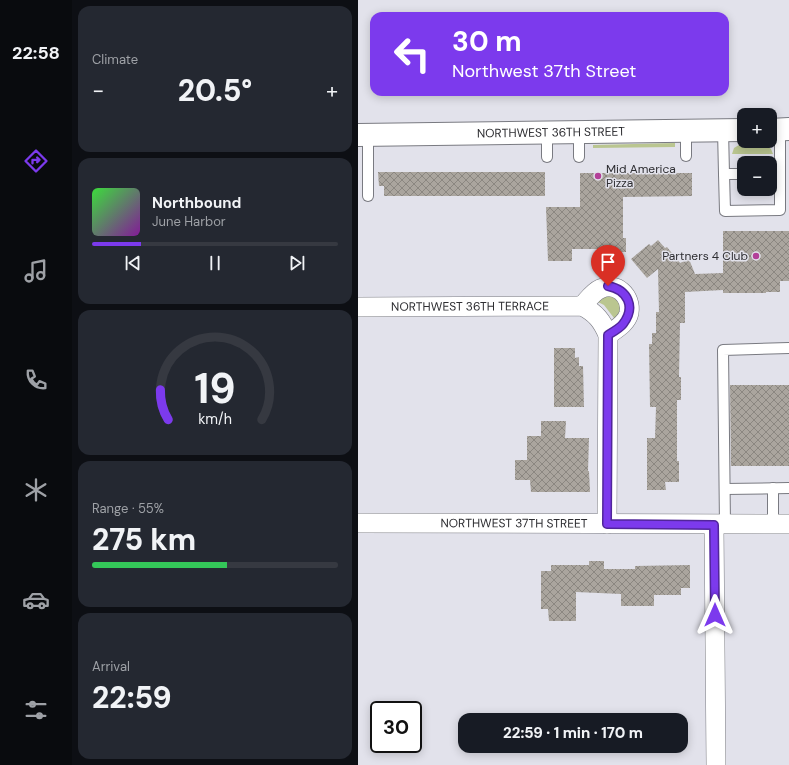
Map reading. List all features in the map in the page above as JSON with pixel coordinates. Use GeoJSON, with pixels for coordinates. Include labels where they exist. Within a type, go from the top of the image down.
{"type":"FeatureCollection","features":[{"type":"Feature","properties":{"kind":"street","name":"NORTHWEST 36TH STREET"},"geometry":{"type":"LineString","coordinates":[[363,135],[733,130]]}},
{"type":"Feature","properties":{"kind":"street"},"geometry":{"type":"LineString","coordinates":[[607,524],[608,335],[602,321],[582,306],[598,289],[608,286],[618,288],[625,294],[629,304],[629,314],[622,325],[608,335]]}},
{"type":"Feature","properties":{"kind":"street","name":"NORTHWEST 36TH TERRACE"},"geometry":{"type":"LineString","coordinates":[[358,307],[582,306]]}},
{"type":"Feature","properties":{"kind":"street","name":"NORTHWEST 37TH STREET"},"geometry":{"type":"LineString","coordinates":[[358,523],[781,524]]}},
{"type":"Feature","properties":{"kind":"street"},"geometry":{"type":"LineString","coordinates":[[716,765],[720,525]]}},
{"type":"Feature","properties":{"kind":"lane"},"geometry":{"type":"LineString","coordinates":[[733,130],[724,174],[725,211],[780,210],[777,188]]}},
{"type":"Feature","properties":{"kind":"lane"},"geometry":{"type":"LineString","coordinates":[[777,156],[780,130]]}},
{"type":"Feature","properties":{"kind":"lane"},"geometry":{"type":"LineString","coordinates":[[686,131],[686,156]]}},
{"type":"Feature","properties":{"kind":"lane"},"geometry":{"type":"LineString","coordinates":[[579,132],[579,157]]}},
{"type":"Feature","properties":{"kind":"lane"},"geometry":{"type":"LineString","coordinates":[[547,133],[547,157]]}},
{"type":"Feature","properties":{"kind":"lane"},"geometry":{"type":"LineString","coordinates":[[363,135],[368,196]]}},
{"type":"Feature","properties":{"kind":"lane"},"geometry":{"type":"LineString","coordinates":[[724,174],[737,174]]}},
{"type":"Feature","properties":{"kind":"lane"},"geometry":{"type":"LineString","coordinates":[[720,525],[725,489],[723,350],[789,348]]}},
{"type":"Feature","properties":{"kind":"lane"},"geometry":{"type":"LineString","coordinates":[[773,488],[781,524]]}},
{"type":"Feature","properties":{"kind":"lane"},"geometry":{"type":"LineString","coordinates":[[725,489],[789,488]]}},
{"type":"Feature","properties":{"kind":"green space"},"geometry":{"type":"Polygon","coordinates":[[[675,143],[675,147],[593,148],[593,145],[675,143]]]}},
{"type":"Feature","properties":{"kind":"green space"},"geometry":{"type":"Polygon","coordinates":[[[737,146],[737,148],[770,148],[773,154],[732,154],[734,148],[737,146]]]}},
{"type":"Feature","properties":{"kind":"green space"},"geometry":{"type":"Polygon","coordinates":[[[608,295],[619,299],[623,308],[618,318],[614,318],[604,305],[598,302],[599,298],[608,295]]]}},
{"type":"Feature","properties":{"kind":"building"},"geometry":{"type":"Polygon","coordinates":[[[378,172],[545,172],[545,196],[384,196],[384,186],[379,186],[378,172]]]}},
{"type":"Feature","properties":{"kind":"building"},"geometry":{"type":"Polygon","coordinates":[[[580,173],[692,173],[692,196],[623,197],[623,238],[626,238],[626,252],[602,252],[602,249],[572,249],[572,261],[548,261],[546,207],[580,207],[580,173]]]}},
{"type":"Feature","properties":{"kind":"building"},"geometry":{"type":"Polygon","coordinates":[[[723,231],[789,231],[789,281],[780,281],[780,292],[723,293],[723,290],[685,292],[685,323],[680,323],[679,377],[681,377],[681,400],[677,400],[677,461],[679,461],[679,482],[665,482],[666,490],[647,490],[647,438],[655,438],[656,407],[650,407],[649,344],[652,344],[652,333],[656,333],[656,312],[659,312],[658,269],[647,278],[631,259],[649,244],[651,246],[658,240],[665,248],[667,247],[680,263],[689,259],[695,274],[723,273],[723,231]]]}},
{"type":"Feature","properties":{"kind":"building"},"geometry":{"type":"Polygon","coordinates":[[[554,348],[575,348],[575,358],[579,357],[579,366],[583,366],[584,407],[554,407],[554,348]]]}},
{"type":"Feature","properties":{"kind":"building"},"geometry":{"type":"Polygon","coordinates":[[[730,385],[789,385],[789,466],[731,466],[730,385]]]}},
{"type":"Feature","properties":{"kind":"building"},"geometry":{"type":"Polygon","coordinates":[[[541,421],[566,421],[565,438],[589,438],[588,471],[590,492],[531,492],[530,480],[515,480],[515,460],[527,460],[527,436],[541,436],[541,421]]]}},
{"type":"Feature","properties":{"kind":"building"},"geometry":{"type":"Polygon","coordinates":[[[589,561],[604,561],[604,569],[635,569],[635,566],[690,565],[690,588],[681,588],[681,595],[654,595],[654,606],[621,606],[621,594],[576,592],[576,621],[549,621],[548,609],[541,609],[541,571],[551,571],[551,565],[589,565],[589,561]]]}},
{"type":"Feature","properties":{"kind":"place","name":"Mid America Pizza"},"geometry":{"type":"Point","coordinates":[598,176]}},
{"type":"Feature","properties":{"kind":"place","name":"Partners 4 Club"},"geometry":{"type":"Point","coordinates":[756,256]}},
{"type":"Feature","properties":{"kind":"route"},"geometry":{"type":"LineString","coordinates":[[608,286],[618,288],[625,294],[629,304],[629,314],[622,325],[608,335],[607,524],[714,525],[715,615]]}}]}
